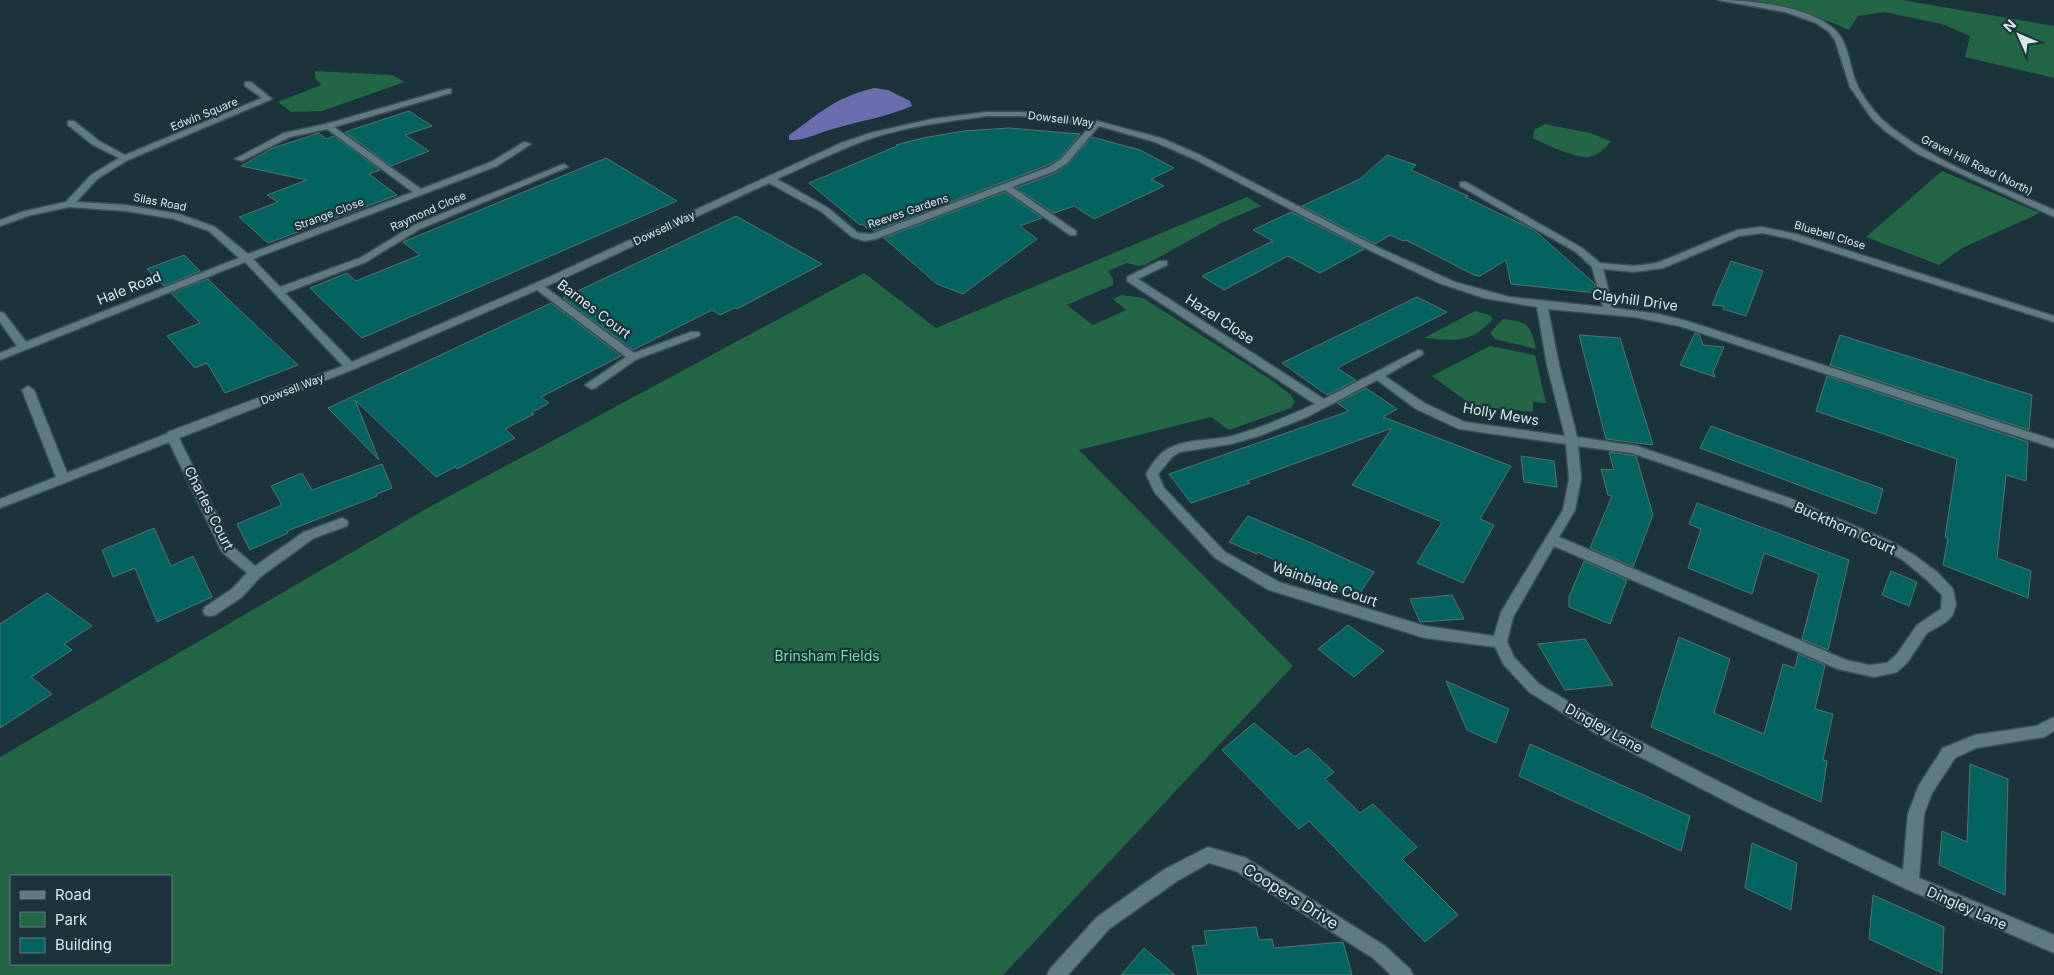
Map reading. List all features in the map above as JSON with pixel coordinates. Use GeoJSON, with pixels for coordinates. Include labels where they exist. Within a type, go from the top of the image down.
{"type":"FeatureCollection","features":[{"type":"Feature","properties":{"kind":"street","name":"Gravel Hill Road (North)"},"geometry":{"type":"LineString","coordinates":[[1721,0],[1793,13],[1821,21],[1836,33],[1840,40],[1854,87],[1875,117],[1901,140],[1937,160],[2054,214]]}},
{"type":"Feature","properties":{"kind":"street","name":"Edwin Square"},"geometry":{"type":"LineString","coordinates":[[69,204],[94,177],[125,158],[268,99],[248,84]]}},
{"type":"Feature","properties":{"kind":"street"},"geometry":{"type":"LineString","coordinates":[[239,159],[287,135],[328,126],[448,91]]}},
{"type":"Feature","properties":{"kind":"street","name":"Dowsell Way"},"geometry":{"type":"LineString","coordinates":[[0,504],[172,435],[350,367],[538,286],[866,138],[932,121],[987,114],[1022,114],[1097,123],[1158,140],[1197,157],[1276,197]]}},
{"type":"Feature","properties":{"kind":"street"},"geometry":{"type":"LineString","coordinates":[[71,123],[96,143],[125,158]]}},
{"type":"Feature","properties":{"kind":"street","name":"Reeves Gardens"},"geometry":{"type":"LineString","coordinates":[[771,180],[825,210],[855,235],[864,238],[873,237],[1052,169],[1064,162],[1097,123]]}},
{"type":"Feature","properties":{"kind":"street"},"geometry":{"type":"LineString","coordinates":[[328,126],[420,193]]}},
{"type":"Feature","properties":{"kind":"street","name":"Strange Close"},"geometry":{"type":"LineString","coordinates":[[247,259],[494,164],[527,144]]}},
{"type":"Feature","properties":{"kind":"street","name":"Raymond Close"},"geometry":{"type":"LineString","coordinates":[[278,292],[363,260],[417,227],[564,167]]}},
{"type":"Feature","properties":{"kind":"street"},"geometry":{"type":"LineString","coordinates":[[1463,184],[1561,238],[1579,250],[1597,266],[1609,311]]}},
{"type":"Feature","properties":{"kind":"street"},"geometry":{"type":"LineString","coordinates":[[1006,187],[1073,233]]}},
{"type":"Feature","properties":{"kind":"street","name":"Clayhill Drive"},"geometry":{"type":"LineString","coordinates":[[1276,197],[1374,249],[1393,256],[1444,281],[1486,295],[1542,304],[1657,316],[1683,322],[1707,332],[2054,444]]}},
{"type":"Feature","properties":{"kind":"street","name":"Silas Road"},"geometry":{"type":"LineString","coordinates":[[0,224],[28,212],[69,204],[126,208],[176,216],[212,229],[247,259],[350,367]]}},
{"type":"Feature","properties":{"kind":"street","name":"Bluebell Close"},"geometry":{"type":"LineString","coordinates":[[1597,266],[1634,269],[1659,266],[1737,233],[1762,230],[1792,236],[2054,319]]}},
{"type":"Feature","properties":{"kind":"street","name":"Hale Road"},"geometry":{"type":"LineString","coordinates":[[0,357],[158,292],[247,259]]}},
{"type":"Feature","properties":{"kind":"street","name":"Hazel Close"},"geometry":{"type":"LineString","coordinates":[[1163,263],[1131,279],[1322,403]]}},
{"type":"Feature","properties":{"kind":"street","name":"Barnes Court"},"geometry":{"type":"LineString","coordinates":[[538,286],[633,357]]}},
{"type":"Feature","properties":{"kind":"street"},"geometry":{"type":"LineString","coordinates":[[1500,642],[1506,616],[1553,540],[1569,510],[1576,479],[1572,441],[1553,365],[1542,304]]}},
{"type":"Feature","properties":{"kind":"street"},"geometry":{"type":"LineString","coordinates":[[0,315],[23,346]]}},
{"type":"Feature","properties":{"kind":"street","name":"Barnes Court"},"geometry":{"type":"LineString","coordinates":[[591,385],[633,357],[695,334]]}},
{"type":"Feature","properties":{"kind":"street","name":"Wainblade Court"},"geometry":{"type":"LineString","coordinates":[[1418,352],[1378,375],[1289,420],[1231,440],[1190,445],[1169,451],[1158,462],[1152,474],[1159,490],[1220,555],[1274,586],[1425,632],[1500,642]]}},
{"type":"Feature","properties":{"kind":"street","name":"Holly Mews"},"geometry":{"type":"LineString","coordinates":[[1378,375],[1420,406],[1463,426],[1572,441]]}},
{"type":"Feature","properties":{"kind":"street"},"geometry":{"type":"LineString","coordinates":[[28,390],[63,478]]}},
{"type":"Feature","properties":{"kind":"street","name":"Charles Court"},"geometry":{"type":"LineString","coordinates":[[172,435],[227,549],[255,573]]}},
{"type":"Feature","properties":{"kind":"street","name":"Buckthorn Court"},"geometry":{"type":"LineString","coordinates":[[1553,540],[1843,664],[1865,671],[1885,670],[1900,662],[1922,628],[1945,616],[1949,608],[1948,593],[1932,576],[1909,558],[1887,545],[1788,502],[1681,464],[1633,449],[1572,441]]}},
{"type":"Feature","properties":{"kind":"street"},"geometry":{"type":"LineString","coordinates":[[210,611],[237,592],[255,573],[309,535],[342,523]]}},
{"type":"Feature","properties":{"kind":"street","name":"Dingley Lane"},"geometry":{"type":"LineString","coordinates":[[1500,642],[1510,661],[1534,688],[1603,730],[1745,802],[1910,882],[2054,944]]}},
{"type":"Feature","properties":{"kind":"street"},"geometry":{"type":"LineString","coordinates":[[1910,882],[1916,814],[1925,790],[1949,753],[1975,742],[2039,732],[2054,723]]}},
{"type":"Feature","properties":{"kind":"street","name":"Coopers Drive"},"geometry":{"type":"LineString","coordinates":[[1056,975],[1103,923],[1170,875],[1208,855],[1240,864],[1379,952],[1404,975]]}},
{"type":"Feature","properties":{"kind":"green space"},"geometry":{"type":"Polygon","coordinates":[[[1733,0],[1902,0],[2054,26],[2054,78],[1965,57],[1970,36],[1942,24],[1884,12],[1858,16],[1849,30],[1807,14],[1733,0]]]}},
{"type":"Feature","properties":{"kind":"green space"},"geometry":{"type":"Polygon","coordinates":[[[315,71],[392,75],[405,82],[322,111],[291,112],[278,102],[321,85],[315,78],[315,71]]]}},
{"type":"Feature","properties":{"kind":"green space"},"geometry":{"type":"Polygon","coordinates":[[[1545,124],[1590,133],[1611,141],[1596,155],[1589,157],[1577,156],[1533,138],[1534,130],[1545,124]]]}},
{"type":"Feature","properties":{"kind":"green space"},"geometry":{"type":"Polygon","coordinates":[[[1942,171],[2040,213],[1962,248],[1939,265],[1866,237],[1942,171]]]}},
{"type":"Feature","properties":{"kind":"green space","name":"Brinsham Fields"},"geometry":{"type":"Polygon","coordinates":[[[1247,197],[1261,206],[1223,222],[1145,265],[1138,266],[1127,263],[1108,271],[1113,279],[1113,285],[1067,305],[1093,325],[1126,310],[1113,299],[1122,295],[1143,298],[1273,381],[1291,395],[1295,402],[1291,408],[1229,430],[1211,417],[1079,450],[1293,666],[1003,975],[0,975],[0,757],[433,505],[864,273],[936,328],[1247,197]]]}},
{"type":"Feature","properties":{"kind":"green space"},"geometry":{"type":"Polygon","coordinates":[[[1475,311],[1490,315],[1493,319],[1477,333],[1469,337],[1453,340],[1424,338],[1475,311]]]}},
{"type":"Feature","properties":{"kind":"green space"},"geometry":{"type":"Polygon","coordinates":[[[1503,319],[1518,321],[1527,326],[1532,334],[1536,349],[1495,339],[1490,333],[1503,319]]]}},
{"type":"Feature","properties":{"kind":"green space"},"geometry":{"type":"Polygon","coordinates":[[[1490,346],[1535,355],[1546,403],[1533,402],[1533,412],[1473,406],[1432,376],[1490,346]]]}},
{"type":"Feature","properties":{"kind":"water"},"geometry":{"type":"Polygon","coordinates":[[[875,88],[888,90],[910,101],[912,106],[806,138],[789,140],[789,135],[829,106],[862,91],[875,88]]]}},
{"type":"Feature","properties":{"kind":"building"},"geometry":{"type":"Polygon","coordinates":[[[409,111],[432,126],[405,135],[429,151],[391,166],[345,132],[409,111]]]}},
{"type":"Feature","properties":{"kind":"building"},"geometry":{"type":"Polygon","coordinates":[[[1009,128],[1080,134],[1060,158],[1048,165],[875,231],[870,227],[867,228],[862,224],[860,225],[809,183],[896,145],[964,131],[1009,128]]]}},
{"type":"Feature","properties":{"kind":"building"},"geometry":{"type":"Polygon","coordinates":[[[319,133],[326,139],[334,136],[380,170],[369,174],[397,195],[268,243],[239,217],[278,202],[267,195],[307,180],[241,166],[273,148],[319,133]]]}},
{"type":"Feature","properties":{"kind":"building"},"geometry":{"type":"Polygon","coordinates":[[[1092,137],[1140,150],[1174,168],[1151,179],[1164,186],[1094,219],[1074,206],[1054,213],[1016,188],[1056,173],[1068,164],[1092,137]]]}},
{"type":"Feature","properties":{"kind":"building"},"geometry":{"type":"Polygon","coordinates":[[[1387,155],[1416,165],[1411,170],[1468,196],[1465,197],[1534,230],[1594,283],[1597,293],[1511,284],[1506,260],[1480,276],[1474,275],[1406,240],[1403,241],[1390,235],[1375,244],[1302,206],[1360,179],[1387,155]]]}},
{"type":"Feature","properties":{"kind":"building"},"geometry":{"type":"Polygon","coordinates":[[[606,158],[677,201],[362,338],[310,288],[347,273],[356,281],[420,255],[403,242],[606,158]]]}},
{"type":"Feature","properties":{"kind":"building"},"geometry":{"type":"Polygon","coordinates":[[[1005,192],[1042,218],[1020,226],[1037,239],[963,294],[937,284],[884,238],[1005,192]]]}},
{"type":"Feature","properties":{"kind":"building"},"geometry":{"type":"Polygon","coordinates":[[[1291,212],[1364,249],[1320,273],[1288,256],[1224,290],[1202,276],[1273,241],[1253,230],[1291,212]]]}},
{"type":"Feature","properties":{"kind":"building"},"geometry":{"type":"Polygon","coordinates":[[[736,216],[822,264],[737,309],[734,308],[720,315],[712,310],[633,350],[563,298],[736,216]]]}},
{"type":"Feature","properties":{"kind":"building"},"geometry":{"type":"Polygon","coordinates":[[[184,255],[200,271],[164,286],[147,269],[184,255]]]}},
{"type":"Feature","properties":{"kind":"building"},"geometry":{"type":"Polygon","coordinates":[[[1731,261],[1763,271],[1746,316],[1723,309],[1724,306],[1712,305],[1731,261]]]}},
{"type":"Feature","properties":{"kind":"building"},"geometry":{"type":"Polygon","coordinates":[[[208,279],[298,365],[225,393],[207,363],[195,368],[167,336],[200,323],[171,293],[208,279]]]}},
{"type":"Feature","properties":{"kind":"building"},"geometry":{"type":"Polygon","coordinates":[[[1417,297],[1447,312],[1341,366],[1338,369],[1356,380],[1327,395],[1282,363],[1417,297]]]}},
{"type":"Feature","properties":{"kind":"building"},"geometry":{"type":"Polygon","coordinates":[[[551,303],[621,356],[541,397],[549,403],[531,413],[534,414],[505,429],[515,438],[457,469],[455,467],[436,477],[355,400],[379,460],[328,408],[551,303]]]}},
{"type":"Feature","properties":{"kind":"building"},"geometry":{"type":"Polygon","coordinates":[[[1695,333],[1699,334],[1703,345],[1724,347],[1713,372],[1715,377],[1680,365],[1695,333]]]}},
{"type":"Feature","properties":{"kind":"building"},"geometry":{"type":"Polygon","coordinates":[[[1579,335],[1620,338],[1653,445],[1606,439],[1579,335]]]}},
{"type":"Feature","properties":{"kind":"building"},"geometry":{"type":"Polygon","coordinates":[[[1840,335],[2032,395],[2029,430],[1830,365],[1840,335]]]}},
{"type":"Feature","properties":{"kind":"building"},"geometry":{"type":"Polygon","coordinates":[[[1827,376],[2028,442],[2026,481],[2006,475],[1997,558],[2031,571],[2028,598],[1943,565],[1948,538],[1945,537],[1957,459],[1816,411],[1827,376]]]}},
{"type":"Feature","properties":{"kind":"building"},"geometry":{"type":"Polygon","coordinates":[[[1366,388],[1397,409],[1383,417],[1511,466],[1480,519],[1494,525],[1463,583],[1417,563],[1442,522],[1352,485],[1392,428],[1247,481],[1250,483],[1191,503],[1169,474],[1349,411],[1337,403],[1366,388]]]}},
{"type":"Feature","properties":{"kind":"building"},"geometry":{"type":"Polygon","coordinates":[[[1711,426],[1883,489],[1876,514],[1700,448],[1711,426]]]}},
{"type":"Feature","properties":{"kind":"building"},"geometry":{"type":"Polygon","coordinates":[[[1609,452],[1636,456],[1653,515],[1633,567],[1590,548],[1612,496],[1608,495],[1601,469],[1614,470],[1609,452]]]}},
{"type":"Feature","properties":{"kind":"building"},"geometry":{"type":"Polygon","coordinates":[[[1521,456],[1554,461],[1557,487],[1524,482],[1521,456]]]}},
{"type":"Feature","properties":{"kind":"building"},"geometry":{"type":"Polygon","coordinates":[[[382,464],[392,488],[377,494],[377,496],[287,531],[288,533],[250,550],[237,524],[282,505],[271,486],[302,473],[312,490],[382,464]]]}},
{"type":"Feature","properties":{"kind":"building"},"geometry":{"type":"Polygon","coordinates":[[[1697,503],[1849,560],[1828,650],[1802,639],[1819,574],[1764,553],[1752,594],[1688,568],[1701,529],[1689,524],[1697,503]]]}},
{"type":"Feature","properties":{"kind":"building"},"geometry":{"type":"Polygon","coordinates":[[[1248,516],[1374,572],[1356,599],[1258,552],[1257,554],[1229,542],[1248,516]]]}},
{"type":"Feature","properties":{"kind":"building"},"geometry":{"type":"Polygon","coordinates":[[[154,528],[171,566],[193,556],[212,597],[157,622],[135,568],[113,577],[102,550],[154,528]]]}},
{"type":"Feature","properties":{"kind":"building"},"geometry":{"type":"Polygon","coordinates":[[[1584,561],[1627,580],[1610,624],[1569,607],[1569,597],[1584,561]]]}},
{"type":"Feature","properties":{"kind":"building"},"geometry":{"type":"Polygon","coordinates":[[[1891,571],[1917,582],[1909,606],[1882,595],[1891,571]]]}},
{"type":"Feature","properties":{"kind":"building"},"geometry":{"type":"Polygon","coordinates":[[[47,593],[92,626],[64,644],[72,650],[31,677],[52,694],[0,728],[0,624],[47,593]]]}},
{"type":"Feature","properties":{"kind":"building"},"geometry":{"type":"Polygon","coordinates":[[[1452,595],[1464,619],[1420,622],[1410,599],[1452,595]]]}},
{"type":"Feature","properties":{"kind":"building"},"geometry":{"type":"Polygon","coordinates":[[[1348,625],[1384,651],[1354,677],[1318,649],[1348,625]]]}},
{"type":"Feature","properties":{"kind":"building"},"geometry":{"type":"Polygon","coordinates":[[[1679,637],[1730,659],[1714,713],[1764,734],[1783,664],[1795,668],[1798,654],[1825,665],[1815,709],[1833,714],[1823,760],[1827,761],[1821,802],[1651,727],[1679,637]]]}},
{"type":"Feature","properties":{"kind":"building"},"geometry":{"type":"Polygon","coordinates":[[[1585,639],[1613,685],[1565,690],[1538,644],[1585,639]]]}},
{"type":"Feature","properties":{"kind":"building"},"geometry":{"type":"Polygon","coordinates":[[[1446,681],[1509,709],[1496,743],[1467,730],[1446,681]]]}},
{"type":"Feature","properties":{"kind":"building"},"geometry":{"type":"Polygon","coordinates":[[[1254,723],[1295,757],[1308,748],[1334,772],[1325,779],[1360,813],[1373,804],[1417,847],[1402,859],[1458,915],[1425,942],[1309,821],[1299,829],[1222,750],[1254,723]]]}},
{"type":"Feature","properties":{"kind":"building"},"geometry":{"type":"Polygon","coordinates":[[[1530,744],[1690,816],[1681,851],[1519,776],[1530,744]]]}},
{"type":"Feature","properties":{"kind":"building"},"geometry":{"type":"Polygon","coordinates":[[[1970,764],[2008,779],[2005,895],[1939,865],[1942,831],[1967,842],[1970,764]]]}},
{"type":"Feature","properties":{"kind":"building"},"geometry":{"type":"Polygon","coordinates":[[[1752,843],[1797,863],[1791,910],[1745,888],[1752,843]]]}},
{"type":"Feature","properties":{"kind":"building"},"geometry":{"type":"Polygon","coordinates":[[[1873,895],[1944,927],[1942,973],[1869,939],[1873,895]]]}},
{"type":"Feature","properties":{"kind":"building"},"geometry":{"type":"Polygon","coordinates":[[[1256,927],[1259,940],[1272,939],[1274,948],[1343,942],[1352,975],[1198,975],[1192,946],[1207,945],[1204,931],[1256,927]]]}},
{"type":"Feature","properties":{"kind":"building"},"geometry":{"type":"Polygon","coordinates":[[[1144,948],[1175,975],[1121,975],[1144,948]]]}}]}
